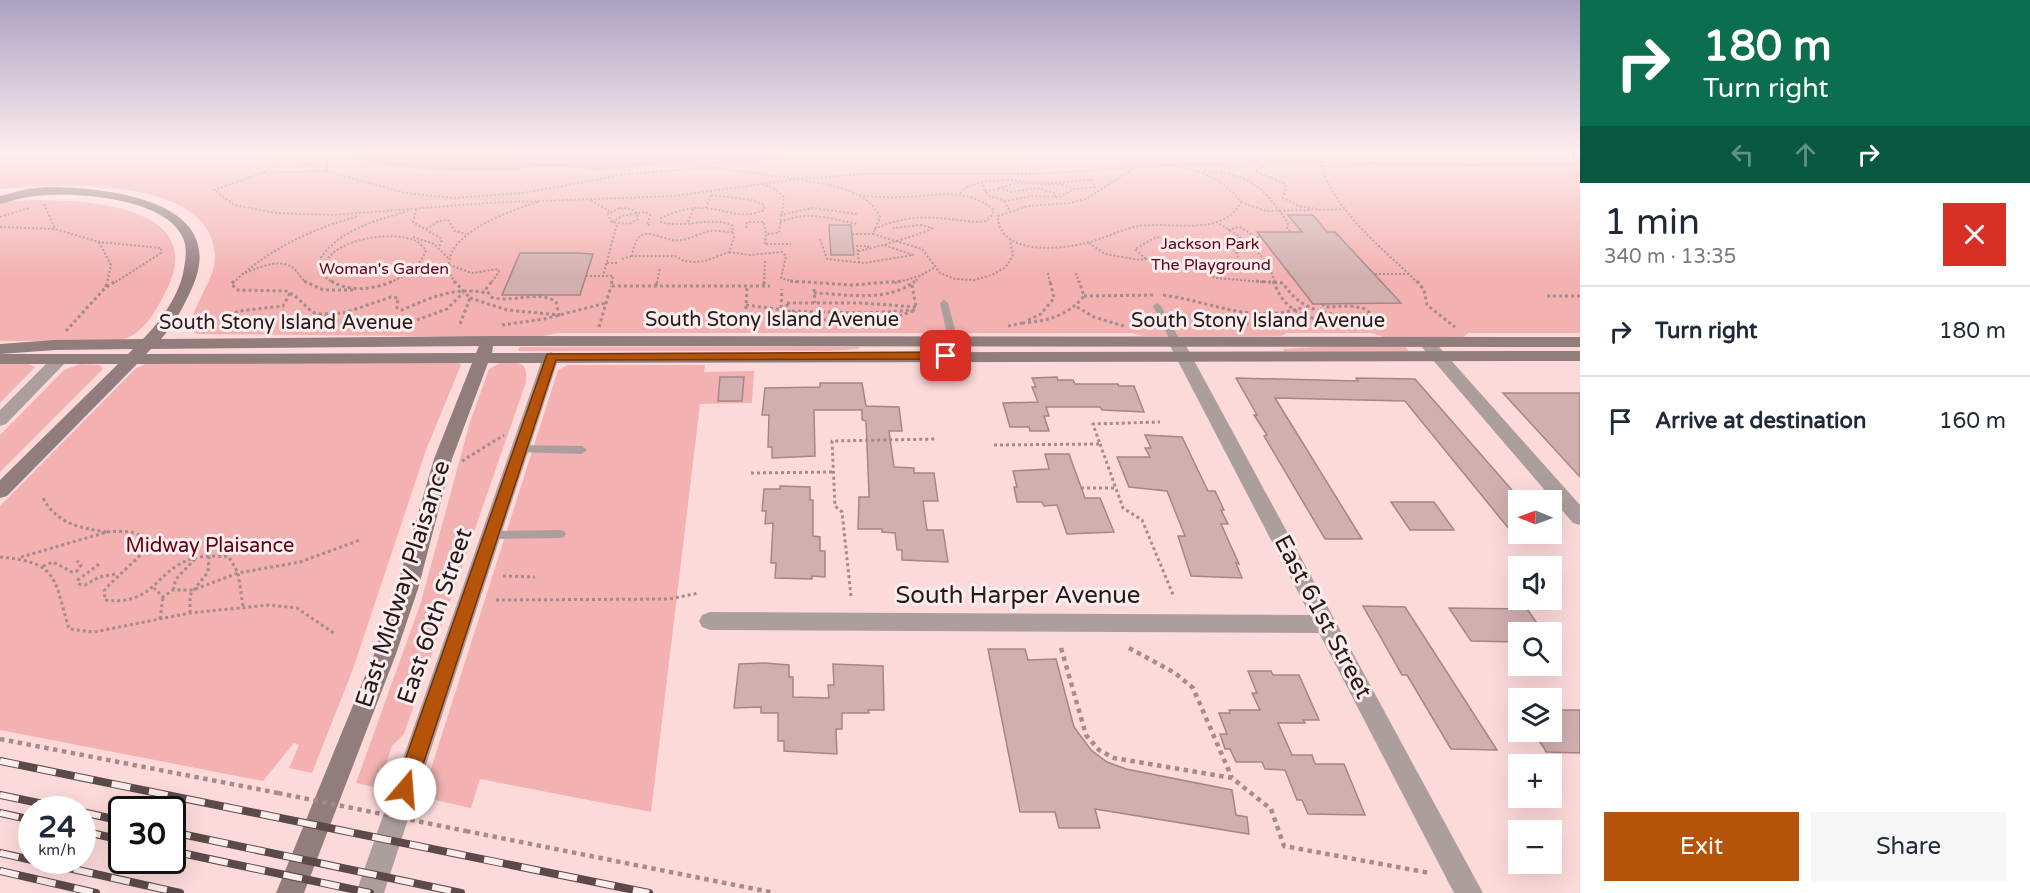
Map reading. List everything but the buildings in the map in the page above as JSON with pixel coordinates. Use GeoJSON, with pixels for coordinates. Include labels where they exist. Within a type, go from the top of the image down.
{"type":"FeatureCollection","features":[{"type":"Feature","properties":{"kind":"main road"},"geometry":{"type":"LineString","coordinates":[[23,195],[32,201]]}},
{"type":"Feature","properties":{"kind":"main road"},"geometry":{"type":"LineString","coordinates":[[0,200],[32,201],[66,195]]}},
{"type":"Feature","properties":{"kind":"main road"},"geometry":{"type":"LineString","coordinates":[[0,491],[146,345],[170,318],[189,284],[194,251],[193,241],[186,229],[167,212],[132,200],[97,195]]}},
{"type":"Feature","properties":{"kind":"main road","name":"South Stony Island Avenue"},"geometry":{"type":"LineString","coordinates":[[0,349],[55,345],[485,349],[1180,349],[1426,342],[1580,342]]}},
{"type":"Feature","properties":{"kind":"main road","name":"South Stony Island Avenue"},"geometry":{"type":"LineString","coordinates":[[0,358],[133,359],[485,349],[551,357],[955,349]]}},
{"type":"Feature","properties":{"kind":"main road","name":"East Midway Plaisance"},"geometry":{"type":"LineString","coordinates":[[290,893],[385,654],[443,459],[485,349]]}},
{"type":"Feature","properties":{"kind":"main road","name":"South Stony Island Avenue"},"geometry":{"type":"LineString","coordinates":[[1180,349],[1439,357],[1580,356]]}},
{"type":"Feature","properties":{"kind":"street"},"geometry":{"type":"LineString","coordinates":[[1426,342],[1580,518]]}},
{"type":"Feature","properties":{"kind":"street","name":"East 61st Street"},"geometry":{"type":"LineString","coordinates":[[1180,349],[1469,893]]}},
{"type":"Feature","properties":{"kind":"street","name":"East 60th Street"},"geometry":{"type":"LineString","coordinates":[[370,893],[551,357]]}},
{"type":"Feature","properties":{"kind":"street"},"geometry":{"type":"LineString","coordinates":[[0,420],[60,359]]}},
{"type":"Feature","properties":{"kind":"street","name":"South Harper Avenue"},"geometry":{"type":"LineString","coordinates":[[710,621],[1326,624]]}},
{"type":"Feature","properties":{"kind":"lane"},"geometry":{"type":"LineString","coordinates":[[944,303],[955,349]]}},
{"type":"Feature","properties":{"kind":"lane"},"geometry":{"type":"LineString","coordinates":[[1157,306],[1180,349]]}},
{"type":"Feature","properties":{"kind":"lane"},"geometry":{"type":"LineString","coordinates":[[520,449],[582,450]]}},
{"type":"Feature","properties":{"kind":"lane"},"geometry":{"type":"LineString","coordinates":[[491,534],[560,534]]}},
{"type":"Feature","properties":{"kind":"path"},"geometry":{"type":"LineString","coordinates":[[220,195],[234,205],[276,213],[367,214],[487,203],[685,195]]}},
{"type":"Feature","properties":{"kind":"path"},"geometry":{"type":"LineString","coordinates":[[422,195],[453,198],[502,195]]}},
{"type":"Feature","properties":{"kind":"path"},"geometry":{"type":"LineString","coordinates":[[706,208],[711,195],[752,200],[764,206],[764,210],[750,215],[694,208],[661,218],[661,222],[669,225],[700,220],[726,222],[732,225],[734,238],[729,252]]}},
{"type":"Feature","properties":{"kind":"path"},"geometry":{"type":"LineString","coordinates":[[766,234],[778,234],[783,195]]}},
{"type":"Feature","properties":{"kind":"path"},"geometry":{"type":"LineString","coordinates":[[857,195],[886,198],[914,195]]}},
{"type":"Feature","properties":{"kind":"path"},"geometry":{"type":"LineString","coordinates":[[857,195],[874,205],[879,211],[879,222],[873,234]]}},
{"type":"Feature","properties":{"kind":"path"},"geometry":{"type":"LineString","coordinates":[[965,195],[982,200],[993,209],[993,214]]}},
{"type":"Feature","properties":{"kind":"path"},"geometry":{"type":"LineString","coordinates":[[991,195],[1004,201],[1031,196],[1055,197],[1066,195]]}},
{"type":"Feature","properties":{"kind":"path"},"geometry":{"type":"LineString","coordinates":[[993,214],[998,216],[1043,204],[1070,203],[1093,195]]}},
{"type":"Feature","properties":{"kind":"path"},"geometry":{"type":"LineString","coordinates":[[1236,195],[1241,202],[1258,209],[1279,211],[1347,209]]}},
{"type":"Feature","properties":{"kind":"path"},"geometry":{"type":"LineString","coordinates":[[1265,195],[1275,203],[1290,232]]}},
{"type":"Feature","properties":{"kind":"path"},"geometry":{"type":"LineString","coordinates":[[1284,195],[1283,198],[1288,202],[1321,210]]}},
{"type":"Feature","properties":{"kind":"path"},"geometry":{"type":"LineString","coordinates":[[1335,195],[1424,290],[1427,305],[1461,331]]}},
{"type":"Feature","properties":{"kind":"path"},"geometry":{"type":"LineString","coordinates":[[487,203],[490,196]]}},
{"type":"Feature","properties":{"kind":"path"},"geometry":{"type":"LineString","coordinates":[[589,199],[610,213]]}},
{"type":"Feature","properties":{"kind":"path"},"geometry":{"type":"LineString","coordinates":[[543,200],[482,223],[468,234],[449,259],[449,273],[462,292],[470,298],[507,310],[559,315]]}},
{"type":"Feature","properties":{"kind":"path"},"geometry":{"type":"LineString","coordinates":[[0,217],[32,201],[45,204],[55,229]]}},
{"type":"Feature","properties":{"kind":"path"},"geometry":{"type":"LineString","coordinates":[[1004,201],[1010,211]]}},
{"type":"Feature","properties":{"kind":"path"},"geometry":{"type":"LineString","coordinates":[[998,216],[996,224],[1000,234],[1010,241],[1049,248],[1067,247],[1089,243],[1122,230],[1144,225],[1188,226],[1227,219],[1236,213],[1241,202]]}},
{"type":"Feature","properties":{"kind":"path"},"geometry":{"type":"LineString","coordinates":[[620,208],[631,209],[637,213],[638,219],[635,222],[618,224],[608,219],[610,213],[620,208]]}},
{"type":"Feature","properties":{"kind":"path"},"geometry":{"type":"LineString","coordinates":[[688,222],[694,208]]}},
{"type":"Feature","properties":{"kind":"path"},"geometry":{"type":"LineString","coordinates":[[780,215],[813,208],[857,214]]}},
{"type":"Feature","properties":{"kind":"path"},"geometry":{"type":"LineString","coordinates":[[416,209],[413,222],[442,240],[439,248]]}},
{"type":"Feature","properties":{"kind":"path"},"geometry":{"type":"LineString","coordinates":[[365,288],[348,288],[332,284],[323,276],[323,265],[320,259],[323,253],[342,237],[375,221],[416,209]]}},
{"type":"Feature","properties":{"kind":"path"},"geometry":{"type":"LineString","coordinates":[[611,222],[622,216],[648,213],[650,215],[647,225],[652,225]]}},
{"type":"Feature","properties":{"kind":"path"},"geometry":{"type":"LineString","coordinates":[[356,327],[316,314],[290,293],[276,289],[237,290],[231,284],[240,275],[286,243],[326,225],[367,214]]}},
{"type":"Feature","properties":{"kind":"path"},"geometry":{"type":"LineString","coordinates":[[780,222],[795,216],[814,214],[858,224]]}},
{"type":"Feature","properties":{"kind":"path"},"geometry":{"type":"LineString","coordinates":[[874,229],[898,219],[918,216],[976,222],[986,221],[993,214]]}},
{"type":"Feature","properties":{"kind":"path"},"geometry":{"type":"LineString","coordinates":[[1285,219],[1291,219]]}},
{"type":"Feature","properties":{"kind":"path"},"geometry":{"type":"LineString","coordinates":[[426,229],[439,221],[448,220],[455,231],[468,234]]}},
{"type":"Feature","properties":{"kind":"path"},"geometry":{"type":"LineString","coordinates":[[1215,221],[1260,256],[1271,271],[1280,296],[1296,311],[1320,320],[1357,322]]}},
{"type":"Feature","properties":{"kind":"path"},"geometry":{"type":"LineString","coordinates":[[746,228],[747,222],[764,222],[765,245],[791,244]]}},
{"type":"Feature","properties":{"kind":"path"},"geometry":{"type":"LineString","coordinates":[[603,276],[618,224]]}},
{"type":"Feature","properties":{"kind":"path"},"geometry":{"type":"LineString","coordinates":[[714,231],[715,225]]}},
{"type":"Feature","properties":{"kind":"path"},"geometry":{"type":"LineString","coordinates":[[859,262],[857,246],[868,246],[868,251],[874,251],[891,241],[928,233],[932,228],[921,225],[893,228]]}},
{"type":"Feature","properties":{"kind":"path"},"geometry":{"type":"LineString","coordinates":[[0,227],[55,229],[99,242],[161,248],[161,253],[105,288],[65,332]]}},
{"type":"Feature","properties":{"kind":"path"},"geometry":{"type":"LineString","coordinates":[[1228,230],[1240,227],[1256,237],[1261,237]]}},
{"type":"Feature","properties":{"kind":"path"},"geometry":{"type":"LineString","coordinates":[[632,256],[634,242],[644,234],[655,234],[680,241],[714,231],[733,232]]}},
{"type":"Feature","properties":{"kind":"path"},"geometry":{"type":"LineString","coordinates":[[852,234],[873,234],[891,241],[918,246],[931,256],[941,273],[959,280],[992,275],[1005,267],[1013,255],[1010,241]]}},
{"type":"Feature","properties":{"kind":"path"},"geometry":{"type":"LineString","coordinates":[[323,265],[335,252],[360,240],[390,236],[426,240],[439,248],[449,259]]}},
{"type":"Feature","properties":{"kind":"path"},"geometry":{"type":"LineString","coordinates":[[240,275],[266,266],[283,264],[296,269],[303,280],[316,287],[337,291],[365,288],[399,280],[420,266],[426,251],[420,243],[408,237]]}},
{"type":"Feature","properties":{"kind":"path"},"geometry":{"type":"LineString","coordinates":[[1089,243],[1105,254],[1146,259],[1159,257],[1172,262],[1229,271],[1235,268],[1239,260],[1236,249],[1224,242],[1208,240],[1189,244],[1154,237],[1135,249],[1146,259]]}},
{"type":"Feature","properties":{"kind":"path"},"geometry":{"type":"LineString","coordinates":[[820,239],[826,259],[859,262],[913,255],[884,245]]}},
{"type":"Feature","properties":{"kind":"path"},"geometry":{"type":"LineString","coordinates":[[99,242],[111,264],[105,288]]}},
{"type":"Feature","properties":{"kind":"path"},"geometry":{"type":"LineString","coordinates":[[778,251],[780,246]]}},
{"type":"Feature","properties":{"kind":"path"},"geometry":{"type":"LineString","coordinates":[[622,259],[632,256],[675,256],[684,261],[705,261],[729,252],[749,255],[778,251],[786,256],[780,275],[784,280]]}},
{"type":"Feature","properties":{"kind":"path"},"geometry":{"type":"LineString","coordinates":[[764,285],[765,261]]}},
{"type":"Feature","properties":{"kind":"path"},"geometry":{"type":"LineString","coordinates":[[607,263],[617,263]]}},
{"type":"Feature","properties":{"kind":"path"},"geometry":{"type":"LineString","coordinates":[[449,265],[472,273],[498,269],[499,272],[488,284],[486,293]]}},
{"type":"Feature","properties":{"kind":"path"},"geometry":{"type":"LineString","coordinates":[[656,286],[660,267]]}},
{"type":"Feature","properties":{"kind":"path"},"geometry":{"type":"LineString","coordinates":[[777,284],[784,280],[831,284],[890,284],[922,275],[936,267]]}},
{"type":"Feature","properties":{"kind":"path"},"geometry":{"type":"LineString","coordinates":[[1206,267],[1215,278],[1284,283],[1290,295],[1304,307],[1321,314],[1369,315],[1369,312],[1363,308],[1325,307],[1322,303]]}},
{"type":"Feature","properties":{"kind":"path"},"geometry":{"type":"LineString","coordinates":[[1022,323],[1041,314],[1051,304],[1054,298],[1048,273]]}},
{"type":"Feature","properties":{"kind":"path"},"geometry":{"type":"LineString","coordinates":[[1076,273],[1084,296]]}},
{"type":"Feature","properties":{"kind":"path"},"geometry":{"type":"LineString","coordinates":[[1375,274],[1409,274]]}},
{"type":"Feature","properties":{"kind":"path"},"geometry":{"type":"LineString","coordinates":[[815,303],[814,291],[880,293],[912,285],[922,275]]}},
{"type":"Feature","properties":{"kind":"path"},"geometry":{"type":"LineString","coordinates":[[586,276],[613,276],[599,329]]}},
{"type":"Feature","properties":{"kind":"path"},"geometry":{"type":"LineString","coordinates":[[912,285],[915,308]]}},
{"type":"Feature","properties":{"kind":"path"},"geometry":{"type":"LineString","coordinates":[[610,286],[770,286]]}},
{"type":"Feature","properties":{"kind":"path"},"geometry":{"type":"LineString","coordinates":[[745,329],[747,286]]}},
{"type":"Feature","properties":{"kind":"path"},"geometry":{"type":"LineString","coordinates":[[781,309],[782,288]]}},
{"type":"Feature","properties":{"kind":"path"},"geometry":{"type":"LineString","coordinates":[[395,327],[447,309],[462,292]]}},
{"type":"Feature","properties":{"kind":"path"},"geometry":{"type":"LineString","coordinates":[[316,314],[355,311],[391,297],[398,298],[397,308],[402,310],[430,297],[462,292],[486,293],[500,301],[526,298],[555,300],[558,304],[559,315]]}},
{"type":"Feature","properties":{"kind":"path"},"geometry":{"type":"LineString","coordinates":[[208,326],[238,312],[261,307],[280,307],[290,293]]}},
{"type":"Feature","properties":{"kind":"path"},"geometry":{"type":"LineString","coordinates":[[1084,296],[1173,296],[1234,313],[1271,315],[1296,311],[1304,307]]}},
{"type":"Feature","properties":{"kind":"path"},"geometry":{"type":"LineString","coordinates":[[1005,327],[1061,315],[1077,307],[1084,296]]}},
{"type":"Feature","properties":{"kind":"path"},"geometry":{"type":"LineString","coordinates":[[1547,296],[1580,296]]}},
{"type":"Feature","properties":{"kind":"path"},"geometry":{"type":"LineString","coordinates":[[459,327],[470,298]]}},
{"type":"Feature","properties":{"kind":"path"},"geometry":{"type":"LineString","coordinates":[[499,326],[559,315],[606,303]]}},
{"type":"Feature","properties":{"kind":"path"},"geometry":{"type":"LineString","coordinates":[[787,311],[787,303],[862,303],[915,308]]}},
{"type":"Feature","properties":{"kind":"path"},"geometry":{"type":"LineString","coordinates":[[746,305],[773,306],[851,326]]}},
{"type":"Feature","properties":{"kind":"path"},"geometry":{"type":"LineString","coordinates":[[1077,307],[1084,314],[1093,318],[1116,322],[1131,328]]}},
{"type":"Feature","properties":{"kind":"path"},"geometry":{"type":"LineString","coordinates":[[1331,307],[1337,314]]}},
{"type":"Feature","properties":{"kind":"path"},"geometry":{"type":"LineString","coordinates":[[787,311],[866,313],[915,308]]}},
{"type":"Feature","properties":{"kind":"path"},"geometry":{"type":"LineString","coordinates":[[870,326],[895,319],[915,308]]}},
{"type":"Feature","properties":{"kind":"path"},"geometry":{"type":"LineString","coordinates":[[1169,309],[1179,315],[1226,325],[1287,320],[1293,318],[1296,311]]}},
{"type":"Feature","properties":{"kind":"path"},"geometry":{"type":"LineString","coordinates":[[1353,315],[1362,330]]}},
{"type":"Feature","properties":{"kind":"path"},"geometry":{"type":"LineString","coordinates":[[1160,422],[1093,424],[1123,508],[1142,520],[1174,597]]}},
{"type":"Feature","properties":{"kind":"path"},"geometry":{"type":"LineString","coordinates":[[460,462],[504,438],[507,426]]}},
{"type":"Feature","properties":{"kind":"path"},"geometry":{"type":"LineString","coordinates":[[851,596],[842,512],[835,506],[832,441],[938,439]]}},
{"type":"Feature","properties":{"kind":"path"},"geometry":{"type":"LineString","coordinates":[[994,445],[1100,444]]}},
{"type":"Feature","properties":{"kind":"path"},"geometry":{"type":"LineString","coordinates":[[751,474],[833,472]]}},
{"type":"Feature","properties":{"kind":"path"},"geometry":{"type":"LineString","coordinates":[[1081,488],[1116,488]]}},
{"type":"Feature","properties":{"kind":"path"},"geometry":{"type":"LineString","coordinates":[[43,498],[47,509],[57,519],[78,528],[107,532],[130,531],[146,539],[147,549],[118,574],[104,591],[105,600],[119,603],[141,597],[185,561],[208,555],[229,557],[238,573],[243,606]]}},
{"type":"Feature","properties":{"kind":"path"},"geometry":{"type":"LineString","coordinates":[[20,558],[107,532]]}},
{"type":"Feature","properties":{"kind":"path"},"geometry":{"type":"LineString","coordinates":[[160,619],[163,597],[173,590],[193,590],[238,573],[267,571],[296,565],[360,540]]}},
{"type":"Feature","properties":{"kind":"path"},"geometry":{"type":"LineString","coordinates":[[190,613],[190,595],[208,572],[208,555]]}},
{"type":"Feature","properties":{"kind":"path"},"geometry":{"type":"LineString","coordinates":[[0,557],[20,558],[43,566],[56,580],[60,604],[69,629],[94,632],[190,613],[269,605],[297,608],[335,634]]}},
{"type":"Feature","properties":{"kind":"path"},"geometry":{"type":"LineString","coordinates":[[173,590],[176,579],[196,558]]}},
{"type":"Feature","properties":{"kind":"path"},"geometry":{"type":"LineString","coordinates":[[43,566],[53,562],[72,572],[77,571],[81,565],[77,561]]}},
{"type":"Feature","properties":{"kind":"path"},"geometry":{"type":"LineString","coordinates":[[99,564],[78,580],[79,584],[85,585],[99,577],[118,574]]}},
{"type":"Feature","properties":{"kind":"path"},"geometry":{"type":"LineString","coordinates":[[503,576],[535,577]]}},
{"type":"Feature","properties":{"kind":"path"},"geometry":{"type":"LineString","coordinates":[[154,588],[163,597]]}},
{"type":"Feature","properties":{"kind":"path"},"geometry":{"type":"LineString","coordinates":[[496,600],[669,599],[699,593]]}},
{"type":"Feature","properties":{"kind":"path"},"geometry":{"type":"LineString","coordinates":[[1061,648],[1086,735],[1099,750],[1114,758],[1232,777]]}},
{"type":"Feature","properties":{"kind":"path"},"geometry":{"type":"LineString","coordinates":[[1130,648],[1175,673],[1194,688],[1232,777],[1271,809],[1284,846],[1430,873]]}},
{"type":"Feature","properties":{"kind":"path"},"geometry":{"type":"LineString","coordinates":[[0,739],[775,893]]}},
{"type":"Feature","properties":{"kind":"green space","name":"Jackson Park"},"geometry":{"type":"Polygon","coordinates":[[[148,195],[1580,195],[1580,333],[1468,333],[1464,337],[1384,337],[1371,333],[1287,333],[1281,336],[1143,336],[1132,333],[558,333],[538,337],[197,334],[193,332],[194,313],[211,275],[215,255],[207,229],[187,210],[159,197],[148,195]]]}},
{"type":"Feature","properties":{"kind":"green space"},"geometry":{"type":"Polygon","coordinates":[[[32,200],[82,202],[110,206],[136,214],[158,225],[172,241],[175,264],[165,293],[145,325],[133,335],[121,340],[109,341],[0,341],[0,202],[32,200]]]}},
{"type":"Feature","properties":{"kind":"green space"},"geometry":{"type":"Polygon","coordinates":[[[520,347],[859,347],[859,349],[826,351],[518,351],[520,347]]]}},
{"type":"Feature","properties":{"kind":"green space"},"geometry":{"type":"Polygon","coordinates":[[[1405,347],[1409,351],[1284,351],[1283,349],[1405,347]]]}},
{"type":"Feature","properties":{"kind":"green space","name":"Midway Plaisance"},"geometry":{"type":"Polygon","coordinates":[[[457,362],[461,365],[426,450],[353,669],[312,773],[289,768],[299,745],[294,743],[263,781],[0,730],[0,506],[135,369],[145,364],[457,362]]]}},
{"type":"Feature","properties":{"kind":"green space"},"geometry":{"type":"Polygon","coordinates":[[[502,362],[522,365],[526,370],[526,382],[404,734],[392,746],[378,788],[356,783],[421,602],[470,422],[489,369],[502,362]]]}},
{"type":"Feature","properties":{"kind":"green space"},"geometry":{"type":"Polygon","coordinates":[[[0,364],[29,364],[35,367],[0,403],[0,364]]]}},
{"type":"Feature","properties":{"kind":"green space"},"geometry":{"type":"Polygon","coordinates":[[[80,364],[100,365],[103,369],[0,472],[0,435],[64,370],[80,364]]]}},
{"type":"Feature","properties":{"kind":"green space"},"geometry":{"type":"Polygon","coordinates":[[[568,365],[705,365],[704,372],[754,371],[752,403],[700,404],[651,812],[480,779],[471,808],[422,797],[558,370],[568,365]]]}},
{"type":"Feature","properties":{"kind":"railway"},"geometry":{"type":"LineString","coordinates":[[0,761],[649,893]]}},
{"type":"Feature","properties":{"kind":"railway"},"geometry":{"type":"LineString","coordinates":[[0,795],[18,799]]}},
{"type":"Feature","properties":{"kind":"railway"},"geometry":{"type":"LineString","coordinates":[[0,813],[18,817]]}},
{"type":"Feature","properties":{"kind":"railway"},"geometry":{"type":"LineString","coordinates":[[96,815],[108,818]]}},
{"type":"Feature","properties":{"kind":"railway"},"geometry":{"type":"LineString","coordinates":[[96,834],[108,837]]}},
{"type":"Feature","properties":{"kind":"railway"},"geometry":{"type":"LineString","coordinates":[[186,835],[461,893]]}},
{"type":"Feature","properties":{"kind":"railway"},"geometry":{"type":"LineString","coordinates":[[0,853],[18,857]]}},
{"type":"Feature","properties":{"kind":"railway"},"geometry":{"type":"LineString","coordinates":[[186,854],[370,893]]}},
{"type":"Feature","properties":{"kind":"railway"},"geometry":{"type":"LineString","coordinates":[[0,871],[96,893]]}},
{"type":"Feature","properties":{"kind":"railway"},"geometry":{"type":"LineString","coordinates":[[95,874],[180,893]]}},
{"type":"Feature","properties":{"kind":"route"},"geometry":{"type":"LineString","coordinates":[[405,789],[551,357],[946,356]]}},
{"type":"Feature","properties":{"kind":"park label","name":"The Playground"},"geometry":{"type":"Point","coordinates":[1211,265]}},
{"type":"Feature","properties":{"kind":"park label","name":"Woman's Garden"},"geometry":{"type":"Point","coordinates":[384,269]}}]}
